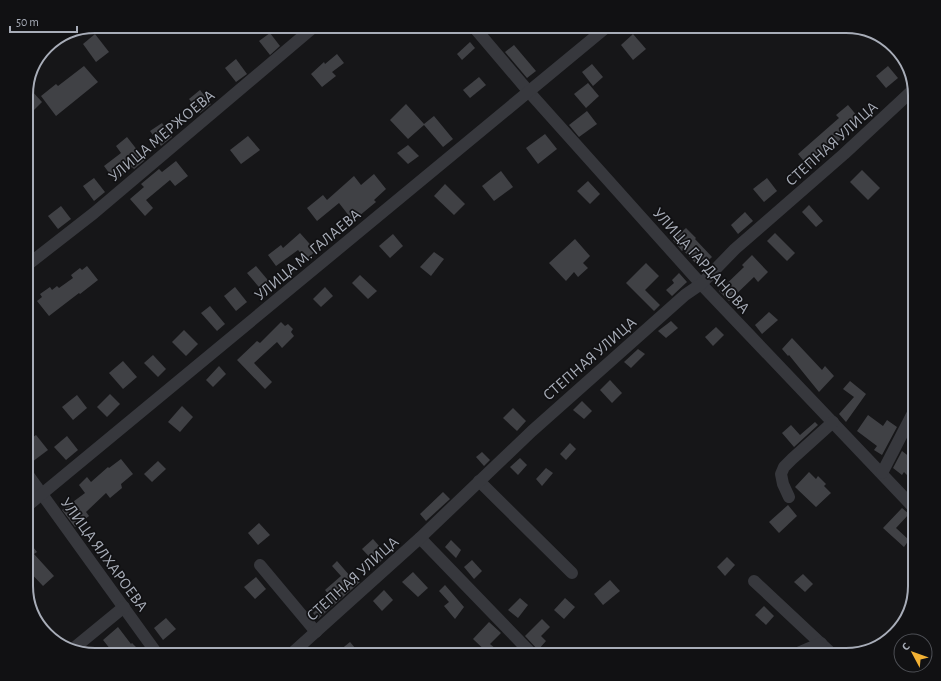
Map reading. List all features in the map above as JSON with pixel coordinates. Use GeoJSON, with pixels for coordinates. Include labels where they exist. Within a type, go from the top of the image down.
{"type":"FeatureCollection","features":[{"type":"Feature","properties":{"kind":"street","name":"УЛИЦА МЕРЖОЕВА"},"geometry":{"type":"LineString","coordinates":[[33,261],[94,213],[307,33]]}},
{"type":"Feature","properties":{"kind":"street","name":"УЛИЦА ГАРДАНОВА"},"geometry":{"type":"LineString","coordinates":[[480,33],[529,92],[701,284],[908,501]]}},
{"type":"Feature","properties":{"kind":"street","name":"УЛИЦА М. ГАЛАЕВА"},"geometry":{"type":"LineString","coordinates":[[33,501],[600,33]]}},
{"type":"Feature","properties":{"kind":"street","name":"СТЕПНАЯ УЛИЦА"},"geometry":{"type":"LineString","coordinates":[[298,648],[420,538],[532,431],[685,295],[701,284],[735,249],[844,154],[908,95]]}},
{"type":"Feature","properties":{"kind":"street"},"geometry":{"type":"LineString","coordinates":[[789,497],[783,484],[781,474],[784,467],[833,422]]}},
{"type":"Feature","properties":{"kind":"street"},"geometry":{"type":"LineString","coordinates":[[882,473],[908,423]]}},
{"type":"Feature","properties":{"kind":"street"},"geometry":{"type":"LineString","coordinates":[[479,481],[572,573]]}},
{"type":"Feature","properties":{"kind":"street","name":"УЛИЦА ЯЛХАРОЕВА"},"geometry":{"type":"LineString","coordinates":[[33,482],[153,648]]}},
{"type":"Feature","properties":{"kind":"street"},"geometry":{"type":"LineString","coordinates":[[420,538],[526,648]]}},
{"type":"Feature","properties":{"kind":"street"},"geometry":{"type":"LineString","coordinates":[[260,565],[316,632]]}},
{"type":"Feature","properties":{"kind":"street"},"geometry":{"type":"LineString","coordinates":[[754,581],[826,648]]}},
{"type":"Feature","properties":{"kind":"street"},"geometry":{"type":"LineString","coordinates":[[77,646],[124,607]]}},
{"type":"Feature","properties":{"kind":"street"},"geometry":{"type":"LineString","coordinates":[[810,648],[821,643]]}},
{"type":"Feature","properties":{"kind":"building"},"geometry":{"type":"Polygon","coordinates":[[[270,33],[280,46],[270,55],[259,41],[270,33]]]}},
{"type":"Feature","properties":{"kind":"building"},"geometry":{"type":"Polygon","coordinates":[[[95,34],[109,52],[96,62],[83,44],[95,34]]]}},
{"type":"Feature","properties":{"kind":"building"},"geometry":{"type":"Polygon","coordinates":[[[633,34],[646,49],[633,60],[621,45],[633,34]]]}},
{"type":"Feature","properties":{"kind":"building"},"geometry":{"type":"Polygon","coordinates":[[[470,42],[475,48],[462,60],[457,54],[470,42]]]}},
{"type":"Feature","properties":{"kind":"building"},"geometry":{"type":"Polygon","coordinates":[[[514,45],[536,71],[527,78],[505,52],[514,45]]]}},
{"type":"Feature","properties":{"kind":"building"},"geometry":{"type":"Polygon","coordinates":[[[337,54],[344,63],[332,72],[336,76],[322,87],[311,74],[324,62],[325,64],[337,54]]]}},
{"type":"Feature","properties":{"kind":"building"},"geometry":{"type":"Polygon","coordinates":[[[236,59],[247,74],[236,82],[225,68],[236,59]]]}},
{"type":"Feature","properties":{"kind":"building"},"geometry":{"type":"Polygon","coordinates":[[[592,64],[603,77],[593,86],[582,72],[592,64]]]}},
{"type":"Feature","properties":{"kind":"building"},"geometry":{"type":"Polygon","coordinates":[[[84,66],[98,82],[56,116],[41,96],[56,84],[58,86],[84,66]]]}},
{"type":"Feature","properties":{"kind":"building"},"geometry":{"type":"Polygon","coordinates":[[[888,66],[898,78],[886,88],[876,76],[888,66]]]}},
{"type":"Feature","properties":{"kind":"building"},"geometry":{"type":"Polygon","coordinates":[[[479,77],[486,85],[470,98],[463,90],[479,77]]]}},
{"type":"Feature","properties":{"kind":"building"},"geometry":{"type":"Polygon","coordinates":[[[588,83],[599,96],[586,108],[574,94],[588,83]]]}},
{"type":"Feature","properties":{"kind":"building"},"geometry":{"type":"Polygon","coordinates":[[[200,90],[211,104],[200,113],[189,99],[200,90]]]}},
{"type":"Feature","properties":{"kind":"building"},"geometry":{"type":"Polygon","coordinates":[[[33,92],[42,102],[33,111],[33,92]]]}},
{"type":"Feature","properties":{"kind":"building"},"geometry":{"type":"Polygon","coordinates":[[[406,104],[424,124],[434,116],[453,139],[443,147],[424,125],[408,139],[390,120],[406,104]]]}},
{"type":"Feature","properties":{"kind":"building"},"geometry":{"type":"Polygon","coordinates":[[[848,105],[858,117],[837,135],[841,139],[808,166],[798,154],[839,118],[836,115],[848,105]]]}},
{"type":"Feature","properties":{"kind":"building"},"geometry":{"type":"Polygon","coordinates":[[[587,111],[597,124],[579,137],[569,125],[587,111]]]}},
{"type":"Feature","properties":{"kind":"building"},"geometry":{"type":"Polygon","coordinates":[[[162,123],[172,137],[161,146],[150,131],[162,123]]]}},
{"type":"Feature","properties":{"kind":"building"},"geometry":{"type":"Polygon","coordinates":[[[545,134],[557,149],[538,164],[526,148],[545,134]]]}},
{"type":"Feature","properties":{"kind":"building"},"geometry":{"type":"Polygon","coordinates":[[[248,136],[260,150],[241,164],[230,150],[248,136]]]}},
{"type":"Feature","properties":{"kind":"building"},"geometry":{"type":"Polygon","coordinates":[[[127,137],[145,160],[134,169],[132,167],[115,181],[104,166],[121,153],[116,146],[127,137]]]}},
{"type":"Feature","properties":{"kind":"building"},"geometry":{"type":"Polygon","coordinates":[[[408,145],[419,156],[408,164],[397,153],[408,145]]]}},
{"type":"Feature","properties":{"kind":"building"},"geometry":{"type":"Polygon","coordinates":[[[176,161],[188,176],[175,186],[170,180],[146,200],[153,208],[145,216],[130,199],[144,187],[141,184],[159,169],[162,172],[176,161]]]}},
{"type":"Feature","properties":{"kind":"building"},"geometry":{"type":"Polygon","coordinates":[[[862,170],[880,188],[868,200],[850,182],[862,170]]]}},
{"type":"Feature","properties":{"kind":"building"},"geometry":{"type":"Polygon","coordinates":[[[501,171],[513,187],[494,201],[482,186],[501,171]]]}},
{"type":"Feature","properties":{"kind":"building"},"geometry":{"type":"Polygon","coordinates":[[[374,174],[386,189],[374,200],[376,202],[353,221],[339,203],[317,221],[307,208],[323,195],[327,200],[354,176],[361,185],[374,174]]]}},
{"type":"Feature","properties":{"kind":"building"},"geometry":{"type":"Polygon","coordinates":[[[94,178],[105,192],[94,201],[83,186],[94,178]]]}},
{"type":"Feature","properties":{"kind":"building"},"geometry":{"type":"Polygon","coordinates":[[[767,178],[777,191],[764,202],[753,189],[767,178]]]}},
{"type":"Feature","properties":{"kind":"building"},"geometry":{"type":"Polygon","coordinates":[[[588,181],[600,194],[590,204],[577,191],[588,181]]]}},
{"type":"Feature","properties":{"kind":"building"},"geometry":{"type":"Polygon","coordinates":[[[445,184],[465,204],[454,215],[434,196],[445,184]]]}},
{"type":"Feature","properties":{"kind":"building"},"geometry":{"type":"Polygon","coordinates":[[[809,205],[823,221],[816,227],[802,212],[809,205]]]}},
{"type":"Feature","properties":{"kind":"building"},"geometry":{"type":"Polygon","coordinates":[[[61,206],[71,219],[58,229],[48,216],[61,206]]]}},
{"type":"Feature","properties":{"kind":"building"},"geometry":{"type":"Polygon","coordinates":[[[745,212],[753,221],[738,234],[731,225],[745,212]]]}},
{"type":"Feature","properties":{"kind":"building"},"geometry":{"type":"Polygon","coordinates":[[[686,228],[712,257],[700,268],[673,240],[686,228]]]}},
{"type":"Feature","properties":{"kind":"building"},"geometry":{"type":"Polygon","coordinates":[[[300,233],[316,251],[306,259],[298,250],[276,266],[268,255],[281,245],[283,248],[300,233]]]}},
{"type":"Feature","properties":{"kind":"building"},"geometry":{"type":"Polygon","coordinates":[[[775,233],[795,253],[787,261],[767,241],[775,233]]]}},
{"type":"Feature","properties":{"kind":"building"},"geometry":{"type":"Polygon","coordinates":[[[393,234],[403,246],[390,258],[379,246],[393,234]]]}},
{"type":"Feature","properties":{"kind":"building"},"geometry":{"type":"Polygon","coordinates":[[[575,239],[590,256],[583,263],[588,268],[578,277],[574,272],[566,281],[549,263],[575,239]]]}},
{"type":"Feature","properties":{"kind":"building"},"geometry":{"type":"Polygon","coordinates":[[[434,252],[444,259],[431,276],[420,267],[434,252]]]}},
{"type":"Feature","properties":{"kind":"building"},"geometry":{"type":"Polygon","coordinates":[[[752,255],[768,272],[758,282],[754,277],[729,301],[719,291],[744,267],[742,265],[752,255]]]}},
{"type":"Feature","properties":{"kind":"building"},"geometry":{"type":"Polygon","coordinates":[[[646,263],[659,276],[645,290],[660,305],[654,311],[626,283],[646,263]]]}},
{"type":"Feature","properties":{"kind":"building"},"geometry":{"type":"Polygon","coordinates":[[[87,266],[98,280],[49,316],[37,301],[42,297],[40,294],[50,287],[52,290],[57,286],[59,288],[73,278],[71,275],[80,268],[82,270],[87,266]]]}},
{"type":"Feature","properties":{"kind":"building"},"geometry":{"type":"Polygon","coordinates":[[[256,266],[272,285],[264,293],[247,273],[256,266]]]}},
{"type":"Feature","properties":{"kind":"building"},"geometry":{"type":"Polygon","coordinates":[[[679,273],[687,282],[672,296],[666,290],[674,283],[672,280],[679,273]]]}},
{"type":"Feature","properties":{"kind":"building"},"geometry":{"type":"Polygon","coordinates":[[[360,275],[377,291],[368,299],[352,283],[360,275]]]}},
{"type":"Feature","properties":{"kind":"building"},"geometry":{"type":"Polygon","coordinates":[[[235,287],[247,302],[236,311],[224,296],[235,287]]]}},
{"type":"Feature","properties":{"kind":"building"},"geometry":{"type":"Polygon","coordinates":[[[325,287],[333,296],[321,307],[313,299],[325,287]]]}},
{"type":"Feature","properties":{"kind":"building"},"geometry":{"type":"Polygon","coordinates":[[[210,306],[225,324],[217,331],[201,313],[210,306]]]}},
{"type":"Feature","properties":{"kind":"building"},"geometry":{"type":"Polygon","coordinates":[[[769,312],[778,320],[762,334],[755,325],[769,312]]]}},
{"type":"Feature","properties":{"kind":"building"},"geometry":{"type":"Polygon","coordinates":[[[671,321],[678,328],[666,338],[658,331],[671,321]]]}},
{"type":"Feature","properties":{"kind":"building"},"geometry":{"type":"Polygon","coordinates":[[[281,322],[285,326],[288,324],[293,329],[291,332],[294,336],[282,348],[277,342],[254,363],[272,382],[265,389],[237,360],[257,341],[260,343],[281,322]]]}},
{"type":"Feature","properties":{"kind":"building"},"geometry":{"type":"Polygon","coordinates":[[[716,327],[724,335],[713,346],[705,337],[716,327]]]}},
{"type":"Feature","properties":{"kind":"building"},"geometry":{"type":"Polygon","coordinates":[[[184,330],[198,344],[186,356],[172,342],[184,330]]]}},
{"type":"Feature","properties":{"kind":"building"},"geometry":{"type":"Polygon","coordinates":[[[792,338],[822,370],[825,366],[834,376],[819,392],[789,355],[788,356],[782,349],[792,338]]]}},
{"type":"Feature","properties":{"kind":"building"},"geometry":{"type":"Polygon","coordinates":[[[638,349],[645,354],[631,368],[624,362],[638,349]]]}},
{"type":"Feature","properties":{"kind":"building"},"geometry":{"type":"Polygon","coordinates":[[[153,355],[166,369],[158,377],[144,363],[153,355]]]}},
{"type":"Feature","properties":{"kind":"building"},"geometry":{"type":"Polygon","coordinates":[[[123,361],[137,377],[123,389],[109,373],[123,361]]]}},
{"type":"Feature","properties":{"kind":"building"},"geometry":{"type":"Polygon","coordinates":[[[219,366],[226,374],[213,387],[206,380],[219,366]]]}},
{"type":"Feature","properties":{"kind":"building"},"geometry":{"type":"Polygon","coordinates":[[[610,380],[622,393],[612,403],[600,390],[610,380]]]}},
{"type":"Feature","properties":{"kind":"building"},"geometry":{"type":"Polygon","coordinates":[[[850,381],[866,394],[846,422],[839,414],[854,397],[843,389],[850,381]]]}},
{"type":"Feature","properties":{"kind":"building"},"geometry":{"type":"Polygon","coordinates":[[[110,394],[120,404],[107,417],[97,407],[110,394]]]}},
{"type":"Feature","properties":{"kind":"building"},"geometry":{"type":"Polygon","coordinates":[[[77,395],[87,408],[73,420],[62,407],[77,395]]]}},
{"type":"Feature","properties":{"kind":"building"},"geometry":{"type":"Polygon","coordinates":[[[582,401],[592,411],[584,419],[573,410],[582,401]]]}},
{"type":"Feature","properties":{"kind":"building"},"geometry":{"type":"Polygon","coordinates":[[[182,406],[193,417],[180,432],[168,422],[182,406]]]}},
{"type":"Feature","properties":{"kind":"building"},"geometry":{"type":"Polygon","coordinates":[[[513,408],[526,421],[517,431],[503,418],[513,408]]]}},
{"type":"Feature","properties":{"kind":"building"},"geometry":{"type":"Polygon","coordinates":[[[868,415],[883,426],[887,420],[897,427],[882,455],[874,450],[877,446],[857,431],[868,415]]]}},
{"type":"Feature","properties":{"kind":"building"},"geometry":{"type":"Polygon","coordinates":[[[815,422],[818,425],[794,447],[782,433],[791,425],[800,435],[815,422]]]}},
{"type":"Feature","properties":{"kind":"building"},"geometry":{"type":"Polygon","coordinates":[[[36,435],[48,450],[33,461],[33,437],[36,435]]]}},
{"type":"Feature","properties":{"kind":"building"},"geometry":{"type":"Polygon","coordinates":[[[67,436],[78,450],[66,460],[54,447],[67,436]]]}},
{"type":"Feature","properties":{"kind":"building"},"geometry":{"type":"Polygon","coordinates":[[[570,443],[576,449],[566,460],[560,454],[570,443]]]}},
{"type":"Feature","properties":{"kind":"building"},"geometry":{"type":"Polygon","coordinates":[[[902,451],[908,456],[908,476],[904,472],[902,475],[893,468],[902,451]]]}},
{"type":"Feature","properties":{"kind":"building"},"geometry":{"type":"Polygon","coordinates":[[[482,452],[490,460],[484,466],[476,457],[482,452]]]}},
{"type":"Feature","properties":{"kind":"building"},"geometry":{"type":"Polygon","coordinates":[[[520,458],[527,465],[518,475],[510,467],[520,458]]]}},
{"type":"Feature","properties":{"kind":"building"},"geometry":{"type":"Polygon","coordinates":[[[121,459],[133,474],[121,484],[122,488],[110,498],[106,493],[86,512],[89,516],[75,527],[62,510],[85,493],[79,485],[87,477],[91,482],[108,467],[109,468],[121,459]]]}},
{"type":"Feature","properties":{"kind":"building"},"geometry":{"type":"Polygon","coordinates":[[[158,461],[166,469],[152,482],[144,474],[158,461]]]}},
{"type":"Feature","properties":{"kind":"building"},"geometry":{"type":"Polygon","coordinates":[[[546,468],[553,473],[542,486],[536,479],[546,468]]]}},
{"type":"Feature","properties":{"kind":"building"},"geometry":{"type":"Polygon","coordinates":[[[809,472],[816,479],[818,476],[826,484],[824,486],[831,493],[816,507],[795,487],[809,472]]]}},
{"type":"Feature","properties":{"kind":"building"},"geometry":{"type":"Polygon","coordinates":[[[443,492],[450,499],[426,521],[420,514],[443,492]]]}},
{"type":"Feature","properties":{"kind":"building"},"geometry":{"type":"Polygon","coordinates":[[[788,505],[797,516],[779,533],[769,522],[788,505]]]}},
{"type":"Feature","properties":{"kind":"building"},"geometry":{"type":"Polygon","coordinates":[[[902,508],[908,513],[908,515],[896,528],[908,539],[904,547],[883,528],[902,508]]]}},
{"type":"Feature","properties":{"kind":"building"},"geometry":{"type":"Polygon","coordinates":[[[259,523],[270,535],[258,545],[248,533],[259,523]]]}},
{"type":"Feature","properties":{"kind":"building"},"geometry":{"type":"Polygon","coordinates":[[[373,539],[387,555],[377,565],[362,549],[373,539]]]}},
{"type":"Feature","properties":{"kind":"building"},"geometry":{"type":"Polygon","coordinates":[[[451,540],[461,550],[456,558],[445,547],[451,540]]]}},
{"type":"Feature","properties":{"kind":"building"},"geometry":{"type":"Polygon","coordinates":[[[33,547],[37,552],[34,554],[54,576],[43,586],[33,575],[33,547]]]}},
{"type":"Feature","properties":{"kind":"building"},"geometry":{"type":"Polygon","coordinates":[[[727,557],[735,565],[725,576],[717,567],[727,557]]]}},
{"type":"Feature","properties":{"kind":"building"},"geometry":{"type":"Polygon","coordinates":[[[472,560],[482,571],[474,579],[464,567],[472,560]]]}},
{"type":"Feature","properties":{"kind":"building"},"geometry":{"type":"Polygon","coordinates":[[[337,561],[350,576],[352,574],[360,582],[318,619],[313,613],[331,597],[325,590],[341,576],[332,566],[337,561]]]}},
{"type":"Feature","properties":{"kind":"building"},"geometry":{"type":"Polygon","coordinates":[[[413,572],[428,588],[418,597],[402,582],[413,572]]]}},
{"type":"Feature","properties":{"kind":"building"},"geometry":{"type":"Polygon","coordinates":[[[803,574],[813,584],[805,592],[794,582],[803,574]]]}},
{"type":"Feature","properties":{"kind":"building"},"geometry":{"type":"Polygon","coordinates":[[[256,577],[266,589],[255,599],[244,587],[256,577]]]}},
{"type":"Feature","properties":{"kind":"building"},"geometry":{"type":"Polygon","coordinates":[[[610,580],[620,591],[603,605],[594,594],[610,580]]]}},
{"type":"Feature","properties":{"kind":"building"},"geometry":{"type":"Polygon","coordinates":[[[445,585],[464,607],[455,619],[444,606],[449,602],[439,591],[445,585]]]}},
{"type":"Feature","properties":{"kind":"building"},"geometry":{"type":"Polygon","coordinates":[[[384,590],[393,600],[382,611],[373,601],[384,590]]]}},
{"type":"Feature","properties":{"kind":"building"},"geometry":{"type":"Polygon","coordinates":[[[520,598],[528,605],[518,618],[508,610],[520,598]]]}},
{"type":"Feature","properties":{"kind":"building"},"geometry":{"type":"Polygon","coordinates":[[[565,598],[575,607],[564,619],[554,610],[565,598]]]}},
{"type":"Feature","properties":{"kind":"building"},"geometry":{"type":"Polygon","coordinates":[[[764,606],[774,616],[766,625],[755,615],[764,606]]]}},
{"type":"Feature","properties":{"kind":"building"},"geometry":{"type":"Polygon","coordinates":[[[166,618],[176,629],[163,640],[154,628],[166,618]]]}},
{"type":"Feature","properties":{"kind":"building"},"geometry":{"type":"Polygon","coordinates":[[[542,619],[550,627],[541,636],[546,641],[540,648],[536,648],[525,636],[542,619]]]}},
{"type":"Feature","properties":{"kind":"building"},"geometry":{"type":"Polygon","coordinates":[[[489,622],[501,633],[490,644],[495,648],[483,648],[473,639],[489,622]]]}},
{"type":"Feature","properties":{"kind":"building"},"geometry":{"type":"Polygon","coordinates":[[[118,627],[131,644],[132,643],[137,648],[109,648],[103,640],[118,627]]]}},
{"type":"Feature","properties":{"kind":"building"},"geometry":{"type":"Polygon","coordinates":[[[350,642],[355,648],[343,648],[350,642]]]}}]}
